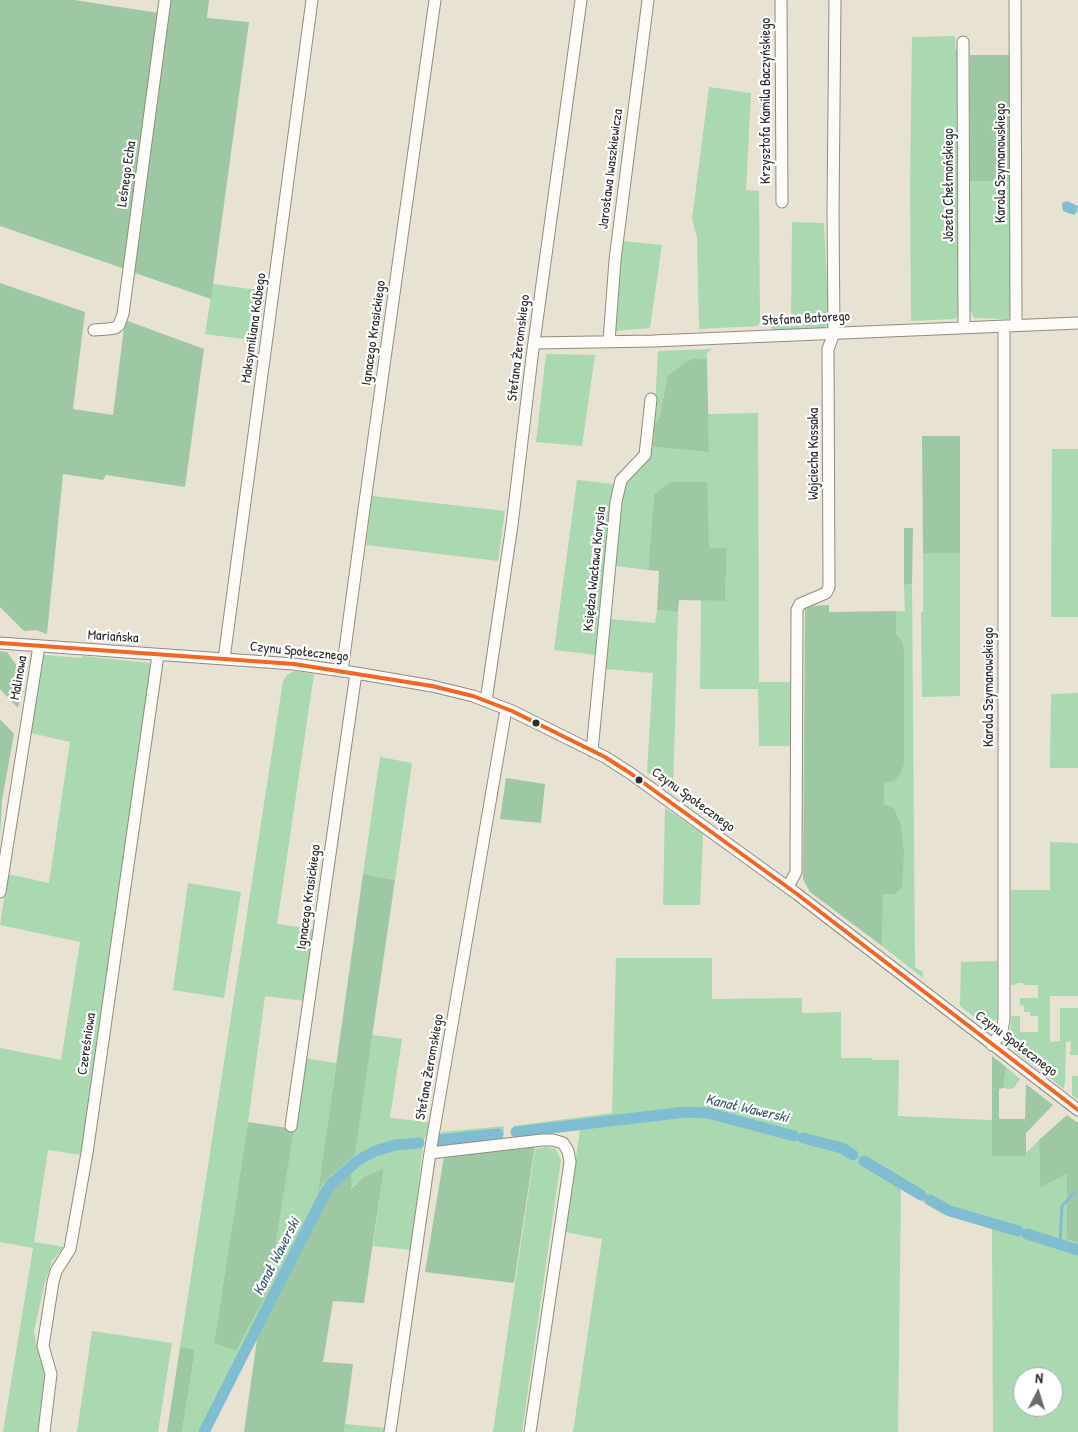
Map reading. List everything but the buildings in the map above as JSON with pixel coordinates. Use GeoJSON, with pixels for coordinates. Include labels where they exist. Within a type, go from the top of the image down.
{"type":"FeatureCollection","features":[{"type":"Feature","properties":{"kind":"street","name":"Leśnego Echa"},"geometry":{"type":"LineString","coordinates":[[94,330],[116,328],[123,314],[165,0]]}},
{"type":"Feature","properties":{"kind":"street","name":"Maksymiliana Kolbego"},"geometry":{"type":"LineString","coordinates":[[224,659],[312,0]]}},
{"type":"Feature","properties":{"kind":"street","name":"Ignacego Krasickiego"},"geometry":{"type":"LineString","coordinates":[[342,671],[435,0]]}},
{"type":"Feature","properties":{"kind":"street","name":"Stefana Żeromskiego"},"geometry":{"type":"LineString","coordinates":[[486,701],[512,525],[534,343],[581,0]]}},
{"type":"Feature","properties":{"kind":"street","name":"Jarosława Iwaszkiewicza"},"geometry":{"type":"LineString","coordinates":[[609,341],[615,260],[648,0]]}},
{"type":"Feature","properties":{"kind":"street","name":"Krzysztofa Kamila Baczyńskiego"},"geometry":{"type":"LineString","coordinates":[[781,0],[782,202]]}},
{"type":"Feature","properties":{"kind":"street","name":"Wojciecha Kossaka"},"geometry":{"type":"LineString","coordinates":[[788,887],[796,872],[797,610],[800,604],[826,593],[829,587],[828,349],[834,333],[835,0]]}},
{"type":"Feature","properties":{"kind":"street","name":"Karola Szymanowskiego"},"geometry":{"type":"LineString","coordinates":[[1015,0],[1016,325]]}},
{"type":"Feature","properties":{"kind":"street","name":"Józefa Chełmońskiego"},"geometry":{"type":"LineString","coordinates":[[963,42],[964,327]]}},
{"type":"Feature","properties":{"kind":"street","name":"Stefana Batorego"},"geometry":{"type":"LineString","coordinates":[[534,343],[653,341],[1078,323]]}},
{"type":"Feature","properties":{"kind":"street","name":"Karola Szymanowskiego"},"geometry":{"type":"LineString","coordinates":[[992,1045],[1002,1031],[1004,1019],[1004,326]]}},
{"type":"Feature","properties":{"kind":"street","name":"Księdza Wacława Korysia"},"geometry":{"type":"LineString","coordinates":[[592,750],[616,502],[621,480],[645,455],[651,399]]}},
{"type":"Feature","properties":{"kind":"street","name":"Mariańska"},"geometry":{"type":"LineString","coordinates":[[0,643],[224,659]]}},
{"type":"Feature","properties":{"kind":"street","name":"Malinowa"},"geometry":{"type":"LineString","coordinates":[[0,892],[39,646]]}},
{"type":"Feature","properties":{"kind":"street","name":"Czereśniowa"},"geometry":{"type":"LineString","coordinates":[[44,1432],[51,1374],[43,1346],[52,1282],[56,1271],[70,1250],[86,1154],[158,655]]}},
{"type":"Feature","properties":{"kind":"street","name":"Czynu Społecznego"},"geometry":{"type":"LineString","coordinates":[[224,659],[294,664],[356,673],[432,686],[469,695],[506,709],[592,750],[624,768],[788,887],[1078,1110]]}},
{"type":"Feature","properties":{"kind":"street","name":"Ignacego Krasickiego"},"geometry":{"type":"LineString","coordinates":[[291,1126],[356,673]]}},
{"type":"Feature","properties":{"kind":"street","name":"Stefana Żeromskiego"},"geometry":{"type":"LineString","coordinates":[[390,1432],[430,1153],[506,709]]}},
{"type":"Feature","properties":{"kind":"street"},"geometry":{"type":"LineString","coordinates":[[430,1153],[542,1140],[553,1140],[563,1144],[568,1152],[570,1162],[530,1432]]}},
{"type":"Feature","properties":{"kind":"green space"},"geometry":{"type":"Polygon","coordinates":[[[0,0],[74,0],[159,13],[125,269],[0,226],[0,0]]]}},
{"type":"Feature","properties":{"kind":"green space"},"geometry":{"type":"Polygon","coordinates":[[[168,0],[209,0],[207,18],[249,22],[211,299],[132,272],[168,0]]]}},
{"type":"Feature","properties":{"kind":"green space"},"geometry":{"type":"Polygon","coordinates":[[[955,36],[955,49],[959,49],[960,312],[955,319],[911,321],[912,37],[955,36]]]}},
{"type":"Feature","properties":{"kind":"green space"},"geometry":{"type":"Polygon","coordinates":[[[970,55],[1013,55],[1013,181],[970,181],[970,55]]]}},
{"type":"Feature","properties":{"kind":"green space"},"geometry":{"type":"Polygon","coordinates":[[[709,87],[751,93],[746,190],[759,191],[760,322],[758,326],[699,329],[697,237],[692,219],[709,87]]]}},
{"type":"Feature","properties":{"kind":"green space"},"geometry":{"type":"Polygon","coordinates":[[[970,181],[1013,181],[1010,316],[1008,319],[974,318],[970,310],[970,181]]]}},
{"type":"Feature","properties":{"kind":"green space"},"geometry":{"type":"Polygon","coordinates":[[[792,222],[824,223],[829,324],[824,328],[775,331],[771,328],[770,322],[791,320],[792,222]]]}},
{"type":"Feature","properties":{"kind":"green space"},"geometry":{"type":"Polygon","coordinates":[[[622,241],[662,245],[650,328],[614,331],[622,241]]]}},
{"type":"Feature","properties":{"kind":"green space"},"geometry":{"type":"Polygon","coordinates":[[[0,283],[85,312],[73,409],[113,415],[125,320],[204,349],[185,487],[106,475],[103,480],[63,474],[47,634],[36,630],[24,631],[0,607],[0,283]]]}},
{"type":"Feature","properties":{"kind":"green space"},"geometry":{"type":"Polygon","coordinates":[[[213,284],[265,291],[258,341],[205,334],[213,284]]]}},
{"type":"Feature","properties":{"kind":"green space"},"geometry":{"type":"Polygon","coordinates":[[[712,349],[707,353],[707,359],[693,359],[667,376],[660,416],[654,426],[658,351],[712,349]]]}},
{"type":"Feature","properties":{"kind":"green space"},"geometry":{"type":"Polygon","coordinates":[[[546,354],[595,355],[582,446],[536,442],[546,354]]]}},
{"type":"Feature","properties":{"kind":"green space"},"geometry":{"type":"Polygon","coordinates":[[[693,359],[707,359],[709,452],[653,447],[654,426],[660,416],[667,376],[693,359]]]}},
{"type":"Feature","properties":{"kind":"green space"},"geometry":{"type":"Polygon","coordinates":[[[758,413],[759,682],[790,682],[790,746],[759,746],[758,689],[700,689],[701,600],[725,601],[727,548],[709,547],[654,495],[648,570],[616,566],[623,492],[625,486],[653,447],[709,452],[708,414],[758,413]]]}},
{"type":"Feature","properties":{"kind":"green space"},"geometry":{"type":"Polygon","coordinates":[[[922,436],[960,436],[960,553],[923,553],[922,436]]]}},
{"type":"Feature","properties":{"kind":"green space"},"geometry":{"type":"Polygon","coordinates":[[[1052,449],[1078,449],[1078,617],[1051,617],[1052,449]]]}},
{"type":"Feature","properties":{"kind":"green space"},"geometry":{"type":"Polygon","coordinates":[[[577,480],[614,484],[596,655],[554,650],[577,480]]]}},
{"type":"Feature","properties":{"kind":"green space"},"geometry":{"type":"Polygon","coordinates":[[[670,482],[707,482],[709,547],[727,548],[725,601],[679,600],[678,612],[657,610],[659,571],[648,570],[654,495],[670,482]]]}},
{"type":"Feature","properties":{"kind":"green space"},"geometry":{"type":"Polygon","coordinates":[[[372,496],[505,511],[498,561],[366,545],[372,496]]]}},
{"type":"Feature","properties":{"kind":"green space"},"geometry":{"type":"Polygon","coordinates":[[[904,528],[913,528],[912,584],[904,585],[904,528]]]}},
{"type":"Feature","properties":{"kind":"green space"},"geometry":{"type":"Polygon","coordinates":[[[923,553],[960,553],[960,696],[922,697],[921,612],[923,612],[923,553]]]}},
{"type":"Feature","properties":{"kind":"green space"},"geometry":{"type":"Polygon","coordinates":[[[912,584],[915,967],[923,972],[923,978],[882,946],[884,783],[894,780],[901,639],[896,634],[896,611],[905,611],[904,585],[912,584]]]}},
{"type":"Feature","properties":{"kind":"green space"},"geometry":{"type":"Polygon","coordinates":[[[829,605],[829,612],[896,611],[896,634],[901,639],[904,649],[904,764],[900,774],[894,781],[884,783],[884,804],[894,809],[901,824],[904,853],[902,887],[894,894],[883,894],[882,946],[810,892],[803,879],[805,606],[829,605]]]}},
{"type":"Feature","properties":{"kind":"green space"},"geometry":{"type":"Polygon","coordinates":[[[657,610],[678,612],[673,791],[647,772],[653,673],[605,669],[611,619],[655,623],[657,610]]]}},
{"type":"Feature","properties":{"kind":"green space"},"geometry":{"type":"Polygon","coordinates":[[[0,651],[7,652],[24,676],[18,708],[0,689],[0,651]]]}},
{"type":"Feature","properties":{"kind":"green space"},"geometry":{"type":"Polygon","coordinates":[[[44,655],[82,658],[83,656],[149,663],[152,668],[82,1155],[48,1150],[34,1242],[64,1247],[52,1261],[45,1282],[34,1331],[46,1374],[38,1432],[3,1432],[33,1248],[0,1242],[0,1048],[61,1060],[80,942],[0,925],[8,874],[49,883],[70,742],[31,733],[44,655]]]}},
{"type":"Feature","properties":{"kind":"green space"},"geometry":{"type":"Polygon","coordinates":[[[294,671],[314,674],[277,924],[317,930],[305,1001],[265,996],[248,1122],[214,1343],[236,1351],[304,1058],[336,1063],[319,1191],[323,1183],[355,1153],[372,1035],[402,1039],[390,1118],[429,1122],[423,1146],[411,1250],[373,1246],[384,1168],[363,1177],[350,1189],[351,1168],[331,1188],[207,1432],[182,1432],[195,1351],[180,1347],[283,681],[287,675],[294,671]]]}},
{"type":"Feature","properties":{"kind":"green space"},"geometry":{"type":"Polygon","coordinates":[[[1078,693],[1078,768],[1050,768],[1051,694],[1078,693]]]}},
{"type":"Feature","properties":{"kind":"green space"},"geometry":{"type":"Polygon","coordinates":[[[0,719],[14,734],[2,800],[0,836],[0,719]]]}},
{"type":"Feature","properties":{"kind":"green space"},"geometry":{"type":"Polygon","coordinates":[[[380,757],[412,763],[395,880],[363,874],[380,757]]]}},
{"type":"Feature","properties":{"kind":"green space"},"geometry":{"type":"Polygon","coordinates":[[[506,778],[545,784],[541,823],[500,819],[506,778]]]}},
{"type":"Feature","properties":{"kind":"green space"},"geometry":{"type":"Polygon","coordinates":[[[665,808],[703,834],[700,905],[663,905],[665,808]]]}},
{"type":"Feature","properties":{"kind":"green space"},"geometry":{"type":"Polygon","coordinates":[[[1050,842],[1078,843],[1078,996],[1050,996],[1050,1042],[1060,1041],[1060,1008],[1078,1008],[1078,1055],[1070,1055],[1071,1041],[1066,1042],[1064,1089],[1016,1052],[1010,1040],[1011,1016],[1020,1016],[1020,1032],[1038,1032],[1038,1016],[1030,1016],[1030,1012],[1024,1012],[1024,1006],[1020,1005],[1020,998],[1038,998],[1038,985],[1017,983],[1011,985],[1011,890],[1050,890],[1050,842]]]}},
{"type":"Feature","properties":{"kind":"green space"},"geometry":{"type":"Polygon","coordinates":[[[363,874],[395,880],[355,1154],[323,1183],[318,1193],[363,874]]]}},
{"type":"Feature","properties":{"kind":"green space"},"geometry":{"type":"Polygon","coordinates":[[[188,883],[241,892],[224,998],[173,990],[188,883]]]}},
{"type":"Feature","properties":{"kind":"green space"},"geometry":{"type":"Polygon","coordinates":[[[616,958],[712,958],[712,999],[802,998],[802,1013],[841,1012],[841,1058],[899,1060],[898,1116],[992,1120],[992,1156],[1026,1156],[1025,1154],[1039,1140],[1040,1188],[1067,1174],[1067,1239],[1078,1243],[1078,1432],[993,1432],[992,1227],[944,1215],[901,1188],[898,1432],[573,1432],[602,1239],[565,1232],[580,1130],[514,1138],[513,1126],[612,1113],[616,958]]]}},
{"type":"Feature","properties":{"kind":"green space"},"geometry":{"type":"Polygon","coordinates":[[[997,961],[997,1019],[985,1025],[960,1006],[961,962],[997,961]]]}},
{"type":"Feature","properties":{"kind":"green space"},"geometry":{"type":"Polygon","coordinates":[[[992,1056],[1006,1067],[1003,1088],[999,1089],[999,1119],[1025,1119],[1026,1084],[1053,1105],[1026,1133],[1026,1156],[992,1156],[992,1056]]]}},
{"type":"Feature","properties":{"kind":"green space"},"geometry":{"type":"Polygon","coordinates":[[[1006,1067],[1020,1079],[1014,1088],[1003,1088],[1006,1067]]]}},
{"type":"Feature","properties":{"kind":"green space"},"geometry":{"type":"Polygon","coordinates":[[[1072,1076],[1078,1076],[1078,1099],[1072,1095],[1072,1076]]]}},
{"type":"Feature","properties":{"kind":"green space"},"geometry":{"type":"Polygon","coordinates":[[[1067,1115],[1078,1123],[1078,1243],[1067,1239],[1067,1174],[1040,1188],[1039,1140],[1067,1115]]]}},
{"type":"Feature","properties":{"kind":"green space"},"geometry":{"type":"Polygon","coordinates":[[[248,1122],[294,1129],[268,1290],[236,1351],[214,1343],[248,1122]]]}},
{"type":"Feature","properties":{"kind":"green space"},"geometry":{"type":"Polygon","coordinates":[[[504,1126],[503,1139],[500,1140],[442,1146],[439,1137],[441,1132],[504,1126]]]}},
{"type":"Feature","properties":{"kind":"green space"},"geometry":{"type":"Polygon","coordinates":[[[535,1145],[514,1283],[425,1272],[444,1156],[535,1145]]]}},
{"type":"Feature","properties":{"kind":"green space"},"geometry":{"type":"Polygon","coordinates":[[[547,1147],[556,1149],[561,1160],[522,1432],[493,1432],[535,1149],[547,1147]]]}},
{"type":"Feature","properties":{"kind":"green space"},"geometry":{"type":"Polygon","coordinates":[[[352,1168],[351,1189],[363,1177],[384,1168],[364,1303],[333,1301],[323,1362],[353,1364],[344,1432],[244,1432],[258,1332],[331,1188],[352,1168]]]}},
{"type":"Feature","properties":{"kind":"green space"},"geometry":{"type":"Polygon","coordinates":[[[92,1331],[172,1343],[158,1432],[77,1432],[92,1331]]]}},
{"type":"Feature","properties":{"kind":"green space"},"geometry":{"type":"Polygon","coordinates":[[[180,1347],[195,1350],[182,1432],[167,1432],[180,1347]]]}},
{"type":"Feature","properties":{"kind":"green space"},"geometry":{"type":"Polygon","coordinates":[[[345,1424],[385,1428],[384,1432],[344,1432],[345,1424]]]}},
{"type":"Feature","properties":{"kind":"water"},"geometry":{"type":"Polygon","coordinates":[[[1067,201],[1078,207],[1074,215],[1063,211],[1062,203],[1067,201]]]}},
{"type":"Feature","properties":{"kind":"waterway","name":"Kanał Wawerski"},"geometry":{"type":"LineString","coordinates":[[516,1132],[686,1112],[708,1113],[794,1136]]}},
{"type":"Feature","properties":{"kind":"waterway","name":"Kanał Wawerski"},"geometry":{"type":"LineString","coordinates":[[439,1140],[498,1134]]}},
{"type":"Feature","properties":{"kind":"waterway","name":"Kanał Wawerski"},"geometry":{"type":"LineString","coordinates":[[803,1138],[842,1148],[853,1155]]}},
{"type":"Feature","properties":{"kind":"waterway","name":"Kanał Wawerski"},"geometry":{"type":"LineString","coordinates":[[204,1432],[330,1185],[357,1161],[375,1151],[395,1145],[419,1143]]}},
{"type":"Feature","properties":{"kind":"waterway","name":"Kanał Wawerski"},"geometry":{"type":"LineString","coordinates":[[864,1161],[921,1195]]}},
{"type":"Feature","properties":{"kind":"waterway"},"geometry":{"type":"LineString","coordinates":[[1060,1244],[1062,1206],[1075,1192]]}},
{"type":"Feature","properties":{"kind":"waterway","name":"Kanał Wawerski"},"geometry":{"type":"LineString","coordinates":[[930,1200],[950,1211],[1018,1231]]}},
{"type":"Feature","properties":{"kind":"waterway","name":"Kanał Wawerski"},"geometry":{"type":"LineString","coordinates":[[1027,1234],[1078,1250]]}},
{"type":"Feature","properties":{"kind":"transit line"},"geometry":{"type":"LineString","coordinates":[[0,643],[294,664],[432,686],[473,696],[512,711],[605,757],[630,773],[797,894],[1078,1110]]}}]}
